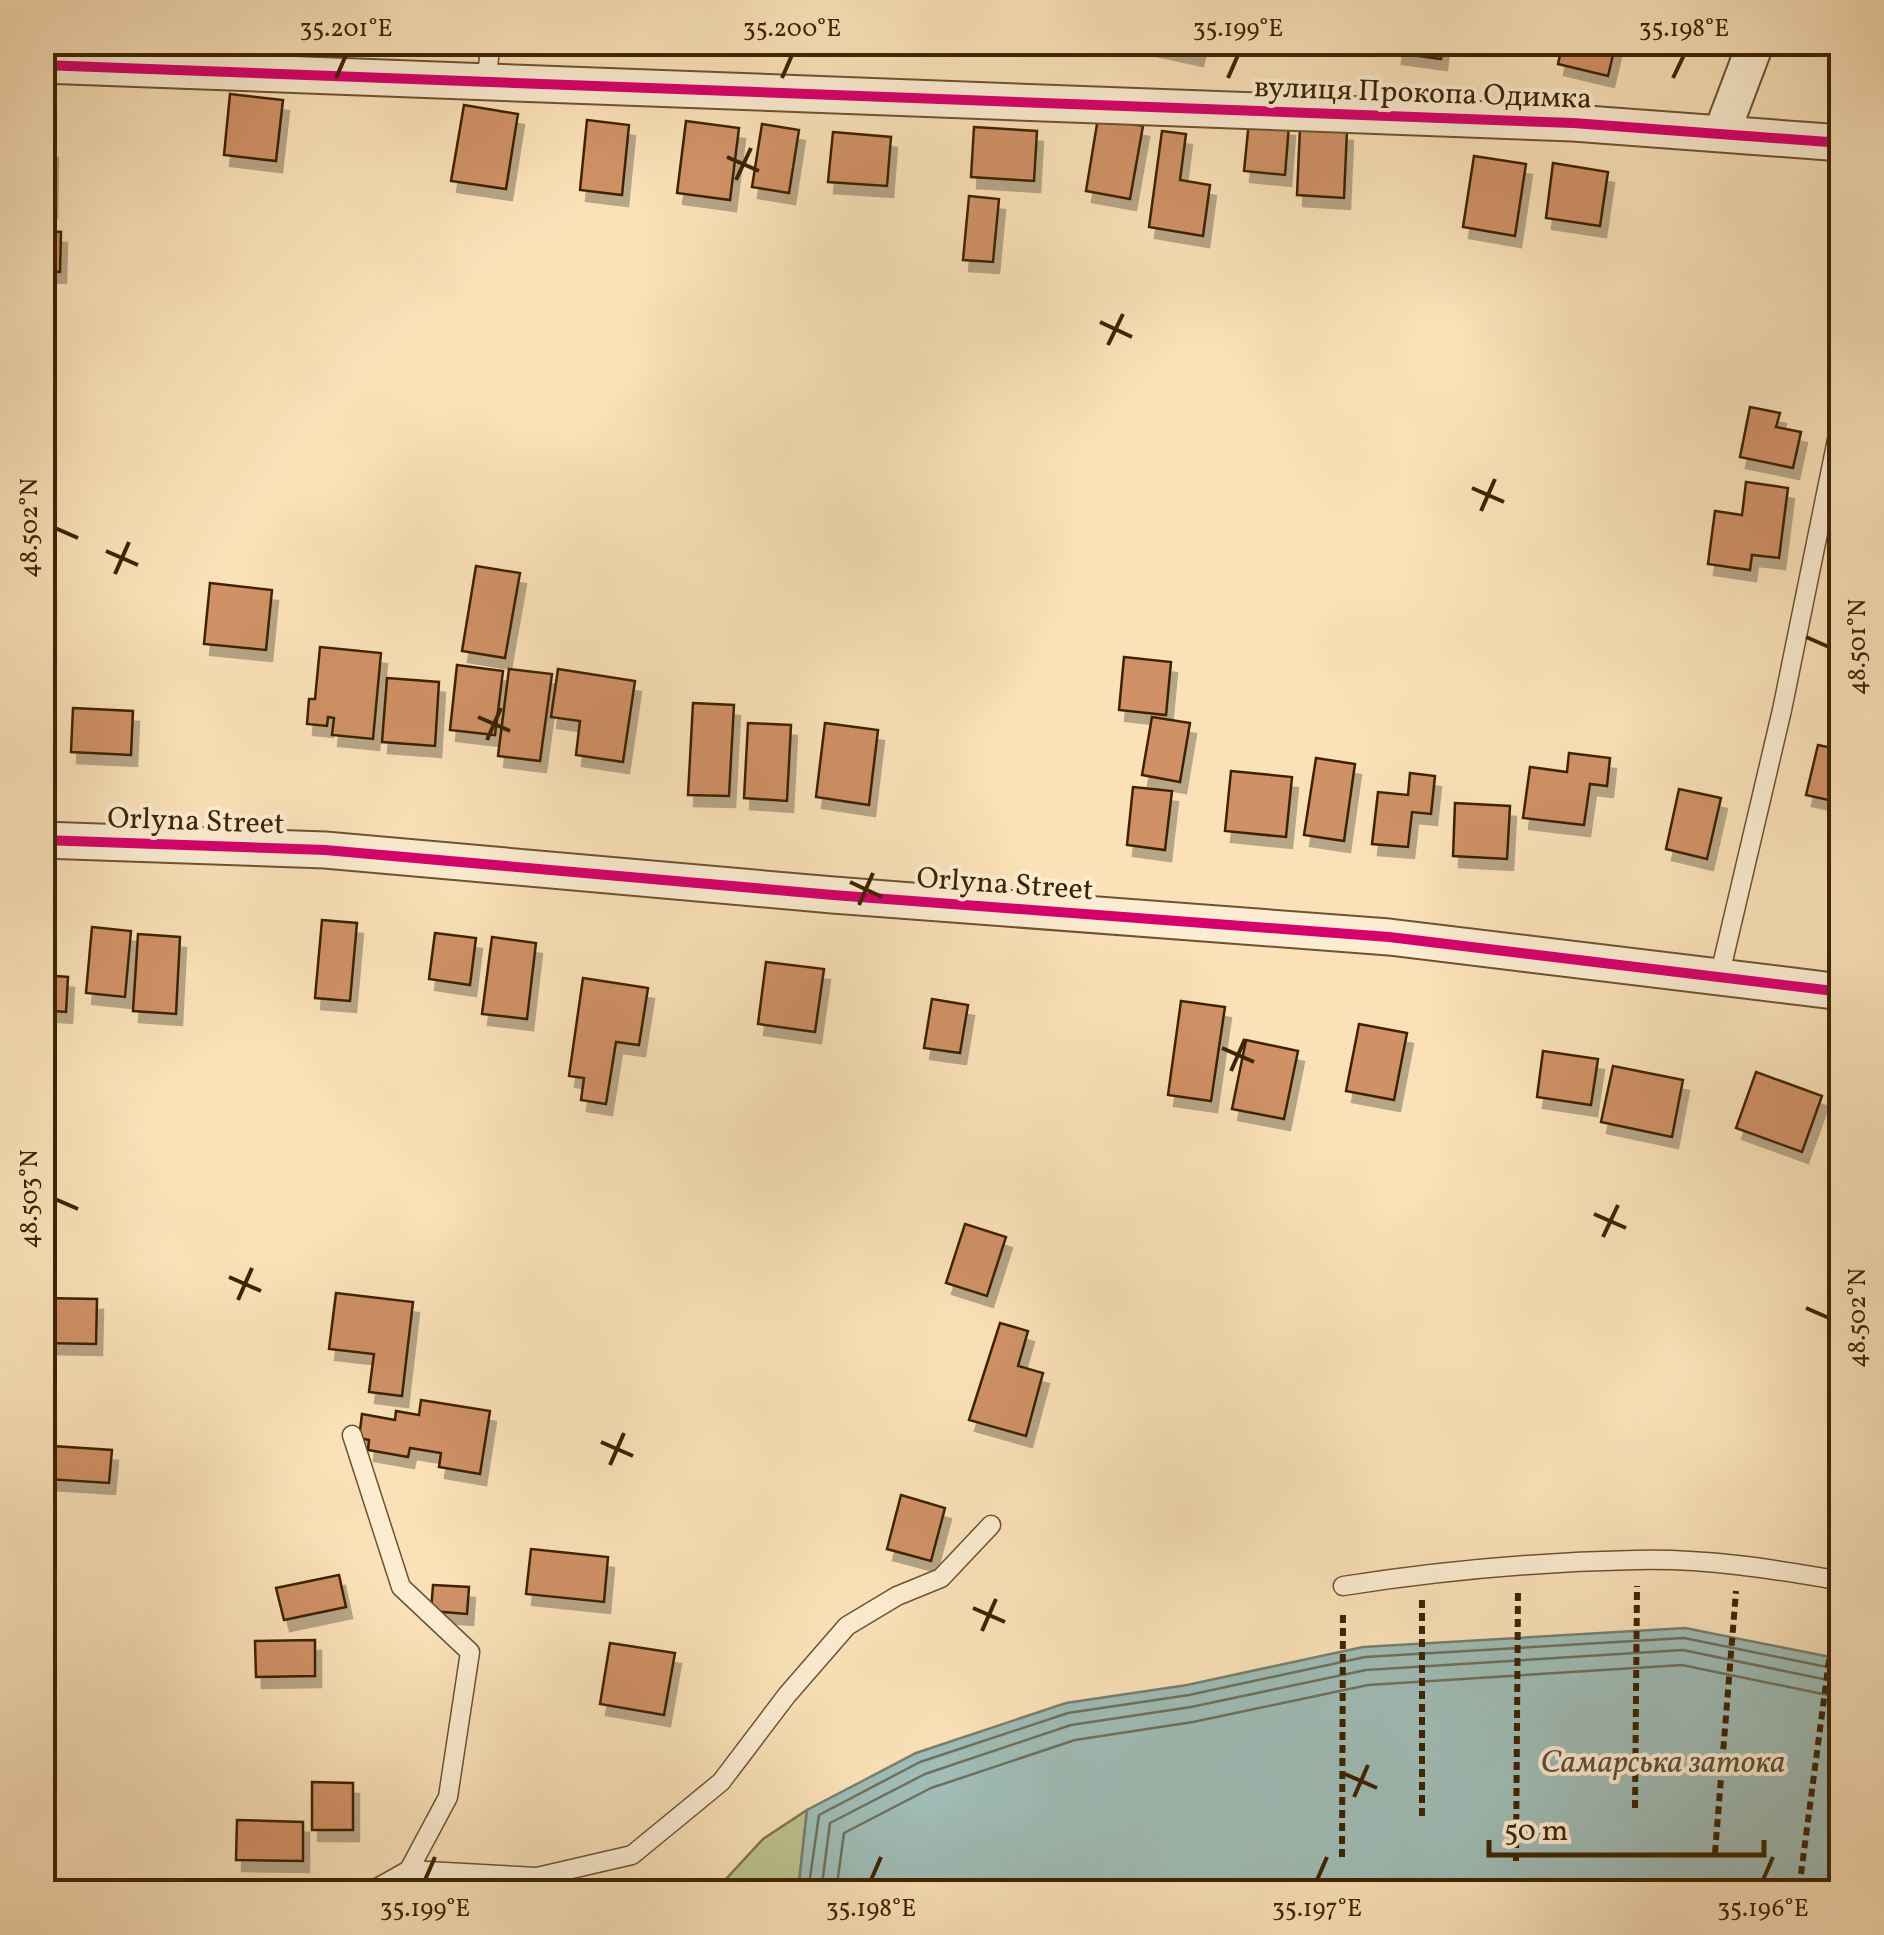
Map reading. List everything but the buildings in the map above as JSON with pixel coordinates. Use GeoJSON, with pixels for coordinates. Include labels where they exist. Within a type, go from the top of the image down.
{"type":"FeatureCollection","features":[{"type":"Feature","properties":{"kind":"street"},"geometry":{"type":"LineString","coordinates":[[1722,132],[1756,42]]}},
{"type":"Feature","properties":{"kind":"street","name":"вулиця Прокопа Одимка"},"geometry":{"type":"LineString","coordinates":[[42,65],[1514,120],[1842,143]]}},
{"type":"Feature","properties":{"kind":"street","name":"Orlyna Street"},"geometry":{"type":"LineString","coordinates":[[42,840],[325,850],[833,895],[1389,937],[1842,992]]}},
{"type":"Feature","properties":{"kind":"lane"},"geometry":{"type":"LineString","coordinates":[[486,82],[491,42]]}},
{"type":"Feature","properties":{"kind":"lane"},"geometry":{"type":"LineString","coordinates":[[1719,978],[1782,710],[1842,415]]}},
{"type":"Feature","properties":{"kind":"lane"},"geometry":{"type":"LineString","coordinates":[[352,1434],[401,1586],[470,1652],[448,1797],[408,1870],[370,1892]]}},
{"type":"Feature","properties":{"kind":"lane"},"geometry":{"type":"LineString","coordinates":[[408,1870],[538,1878],[632,1855],[721,1782],[787,1695],[847,1626],[897,1596],[942,1578],[991,1525]]}},
{"type":"Feature","properties":{"kind":"lane"},"geometry":{"type":"LineString","coordinates":[[1343,1586],[1422,1574],[1637,1559],[1738,1565],[1841,1581]]}},
{"type":"Feature","properties":{"kind":"path"},"geometry":{"type":"LineString","coordinates":[[1636,1808],[1637,1559]]}},
{"type":"Feature","properties":{"kind":"path"},"geometry":{"type":"LineString","coordinates":[[1715,1853],[1738,1565]]}},
{"type":"Feature","properties":{"kind":"path"},"geometry":{"type":"LineString","coordinates":[[1516,1862],[1518,1567]]}},
{"type":"Feature","properties":{"kind":"path"},"geometry":{"type":"LineString","coordinates":[[1422,1574],[1422,1818]]}},
{"type":"Feature","properties":{"kind":"path"},"geometry":{"type":"LineString","coordinates":[[1801,1874],[1841,1581]]}},
{"type":"Feature","properties":{"kind":"path"},"geometry":{"type":"LineString","coordinates":[[1342,1857],[1343,1586]]}},
{"type":"Feature","properties":{"kind":"green space"},"geometry":{"type":"Polygon","coordinates":[[[807,1810],[798,1892],[714,1892],[763,1839],[807,1810]]]}},
{"type":"Feature","properties":{"kind":"water","name":"Самарська затока"},"geometry":{"type":"Polygon","coordinates":[[[1685,1628],[1841,1662],[1841,1892],[798,1892],[807,1810],[916,1753],[1066,1703],[1187,1685],[1363,1647],[1685,1628]]]}},
{"type":"Feature","properties":{"kind":"cycle path"},"geometry":{"type":"LineString","coordinates":[[42,65],[1573,123],[1842,143]]}},
{"type":"Feature","properties":{"kind":"cycle path"},"geometry":{"type":"LineString","coordinates":[[42,840],[325,850],[833,895],[1389,937],[1842,992]]}}]}
